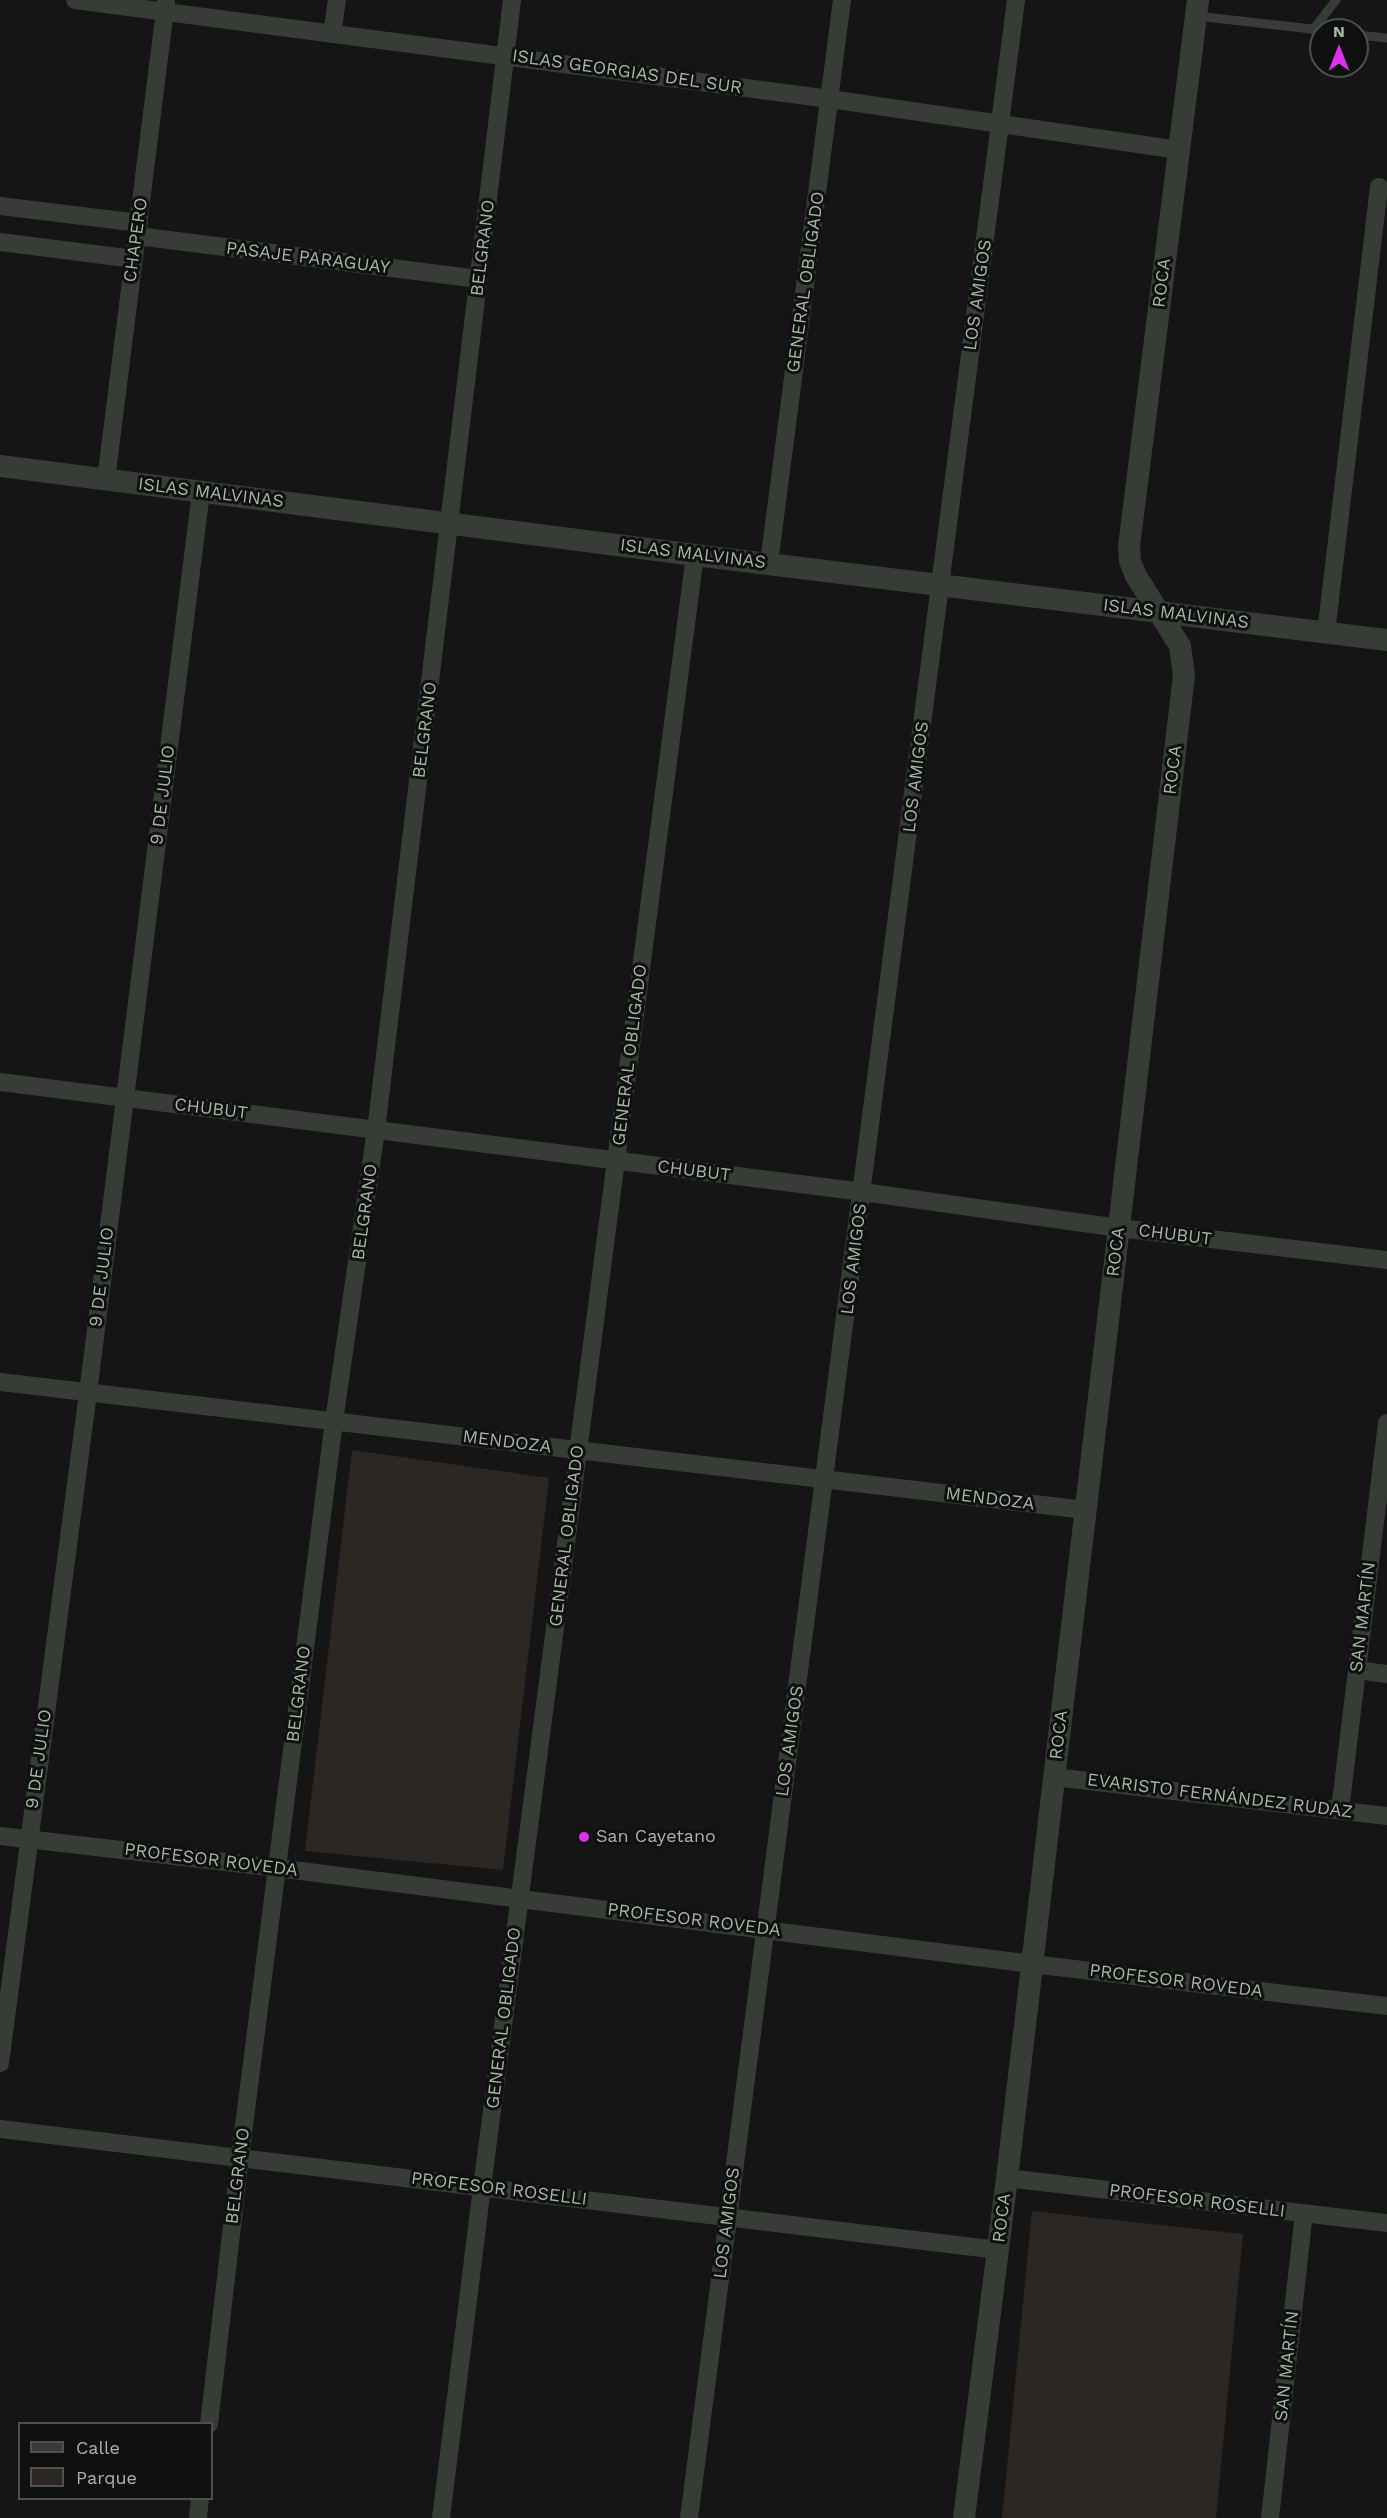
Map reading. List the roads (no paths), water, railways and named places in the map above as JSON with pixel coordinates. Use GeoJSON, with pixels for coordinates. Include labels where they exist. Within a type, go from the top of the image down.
{"type":"FeatureCollection","features":[{"type":"Feature","properties":{"kind":"street","name":"ISLAS GEORGIAS DEL SUR"},"geometry":{"type":"LineString","coordinates":[[75,0],[165,6],[332,34],[830,99],[1179,150]]}},
{"type":"Feature","properties":{"kind":"street"},"geometry":{"type":"LineString","coordinates":[[332,34],[337,0]]}},
{"type":"Feature","properties":{"kind":"street","name":"BELGRANO"},"geometry":{"type":"LineString","coordinates":[[209,2422],[240,2157],[334,1421],[376,1130],[512,0]]}},
{"type":"Feature","properties":{"kind":"street","name":"GENERAL OBLIGADO"},"geometry":{"type":"LineString","coordinates":[[769,563],[842,0]]}},
{"type":"Feature","properties":{"kind":"street","name":"LOS AMIGOS"},"geometry":{"type":"LineString","coordinates":[[690,2518],[1016,0]]}},
{"type":"Feature","properties":{"kind":"street","name":"CHAPERO"},"geometry":{"type":"LineString","coordinates":[[106,480],[165,6]]}},
{"type":"Feature","properties":{"kind":"street","name":"ROCA"},"geometry":{"type":"LineString","coordinates":[[964,2518],[1007,2178],[1184,675],[1180,646],[1136,576],[1130,561],[1129,546],[1197,8]]}},
{"type":"Feature","properties":{"kind":"street"},"geometry":{"type":"LineString","coordinates":[[1326,633],[1379,187]]}},
{"type":"Feature","properties":{"kind":"street","name":"PASAJE PARAGUAY"},"geometry":{"type":"LineString","coordinates":[[0,206],[138,230],[479,279]]}},
{"type":"Feature","properties":{"kind":"street"},"geometry":{"type":"LineString","coordinates":[[0,243],[134,260]]}},
{"type":"Feature","properties":{"kind":"street","name":"ISLAS MALVINAS"},"geometry":{"type":"LineString","coordinates":[[0,466],[1387,640]]}},
{"type":"Feature","properties":{"kind":"street","name":"9 DE JULIO"},"geometry":{"type":"LineString","coordinates":[[0,2063],[88,1393],[201,492]]}},
{"type":"Feature","properties":{"kind":"street","name":"GENERAL OBLIGADO"},"geometry":{"type":"LineString","coordinates":[[441,2518],[482,2187],[695,555]]}},
{"type":"Feature","properties":{"kind":"street","name":"CHUBUT"},"geometry":{"type":"LineString","coordinates":[[0,1082],[863,1192],[1119,1228],[1387,1260]]}},
{"type":"Feature","properties":{"kind":"street","name":"MENDOZA"},"geometry":{"type":"LineString","coordinates":[[0,1382],[1085,1510]]}},
{"type":"Feature","properties":{"kind":"street","name":"SAN MARTÍN"},"geometry":{"type":"LineString","coordinates":[[1340,1810],[1386,1433]]}},
{"type":"Feature","properties":{"kind":"street"},"geometry":{"type":"LineString","coordinates":[[1357,1670],[1387,1674]]}},
{"type":"Feature","properties":{"kind":"street","name":"EVARISTO FERNÁNDEZ RUDAZ"},"geometry":{"type":"LineString","coordinates":[[1054,1777],[1387,1816]]}},
{"type":"Feature","properties":{"kind":"street","name":"PROFESOR ROVEDA"},"geometry":{"type":"LineString","coordinates":[[0,1836],[277,1868],[765,1928],[1032,1964],[1387,2006]]}},
{"type":"Feature","properties":{"kind":"street","name":"PROFESOR ROSELLI"},"geometry":{"type":"LineString","coordinates":[[0,2129],[998,2250]]}},
{"type":"Feature","properties":{"kind":"street","name":"PROFESOR ROSELLI"},"geometry":{"type":"LineString","coordinates":[[1007,2178],[1387,2223]]}},
{"type":"Feature","properties":{"kind":"street","name":"SAN MARTÍN"},"geometry":{"type":"LineString","coordinates":[[1270,2518],[1304,2213]]}},
{"type":"Feature","properties":{"kind":"street"},"geometry":{"type":"LineString","coordinates":[[198,2518],[200,2500]]}},
{"type":"Feature","properties":{"kind":"lane"},"geometry":{"type":"LineString","coordinates":[[1325,18],[1336,0]]}},
{"type":"Feature","properties":{"kind":"lane"},"geometry":{"type":"LineString","coordinates":[[1197,8],[1309,29]]}},
{"type":"Feature","properties":{"kind":"lane"},"geometry":{"type":"LineString","coordinates":[[1369,36],[1387,38]]}},
{"type":"Feature","properties":{"kind":"place","name":"San Cayetano"},"geometry":{"type":"Point","coordinates":[584,1837]}}]}
